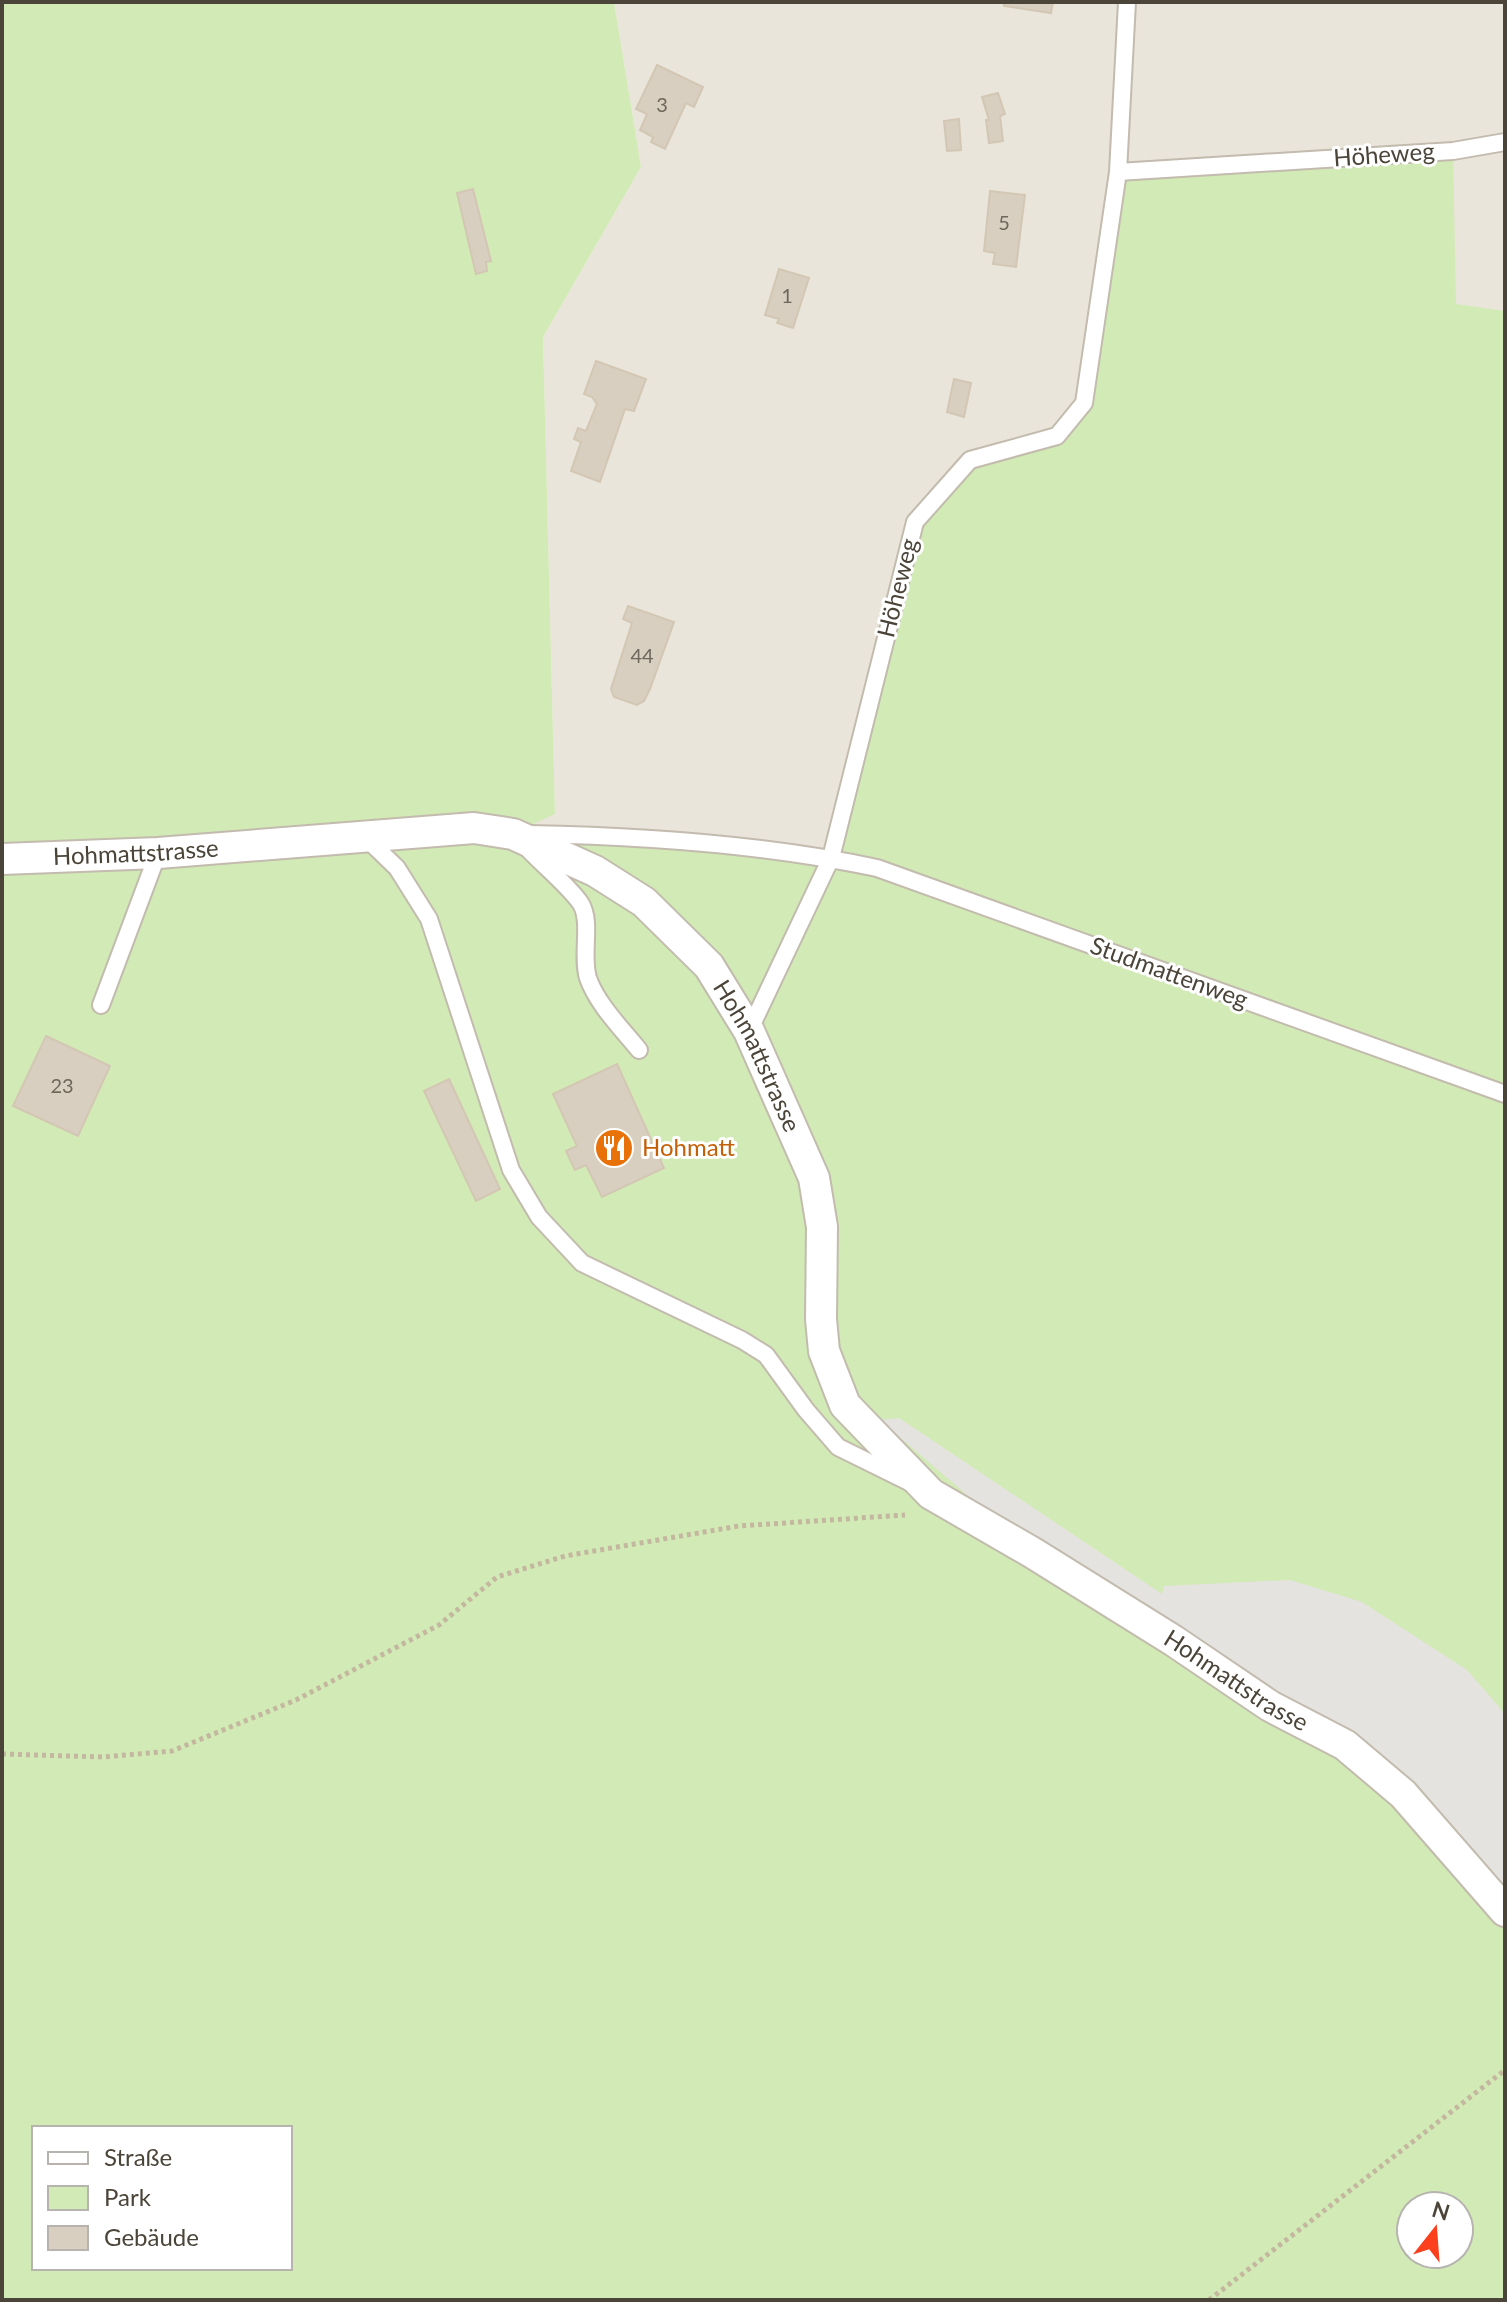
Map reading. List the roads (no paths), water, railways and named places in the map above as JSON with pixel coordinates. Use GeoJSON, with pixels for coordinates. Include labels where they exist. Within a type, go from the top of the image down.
{"type":"FeatureCollection","features":[{"type":"Feature","properties":{"kind":"street","name":"Hohmattstrasse"},"geometry":{"type":"LineString","coordinates":[[2,859],[158,853],[474,828],[513,834],[595,871],[644,902],[709,966],[749,1031],[814,1178],[822,1227],[821,1319],[824,1351],[845,1405],[931,1494],[1174,1641],[1270,1706],[1345,1745],[1403,1794],[1505,1911]]}},
{"type":"Feature","properties":{"kind":"lane","name":"Höheweg"},"geometry":{"type":"LineString","coordinates":[[749,1031],[831,858],[915,522],[970,460],[1057,436],[1084,403],[1118,172],[1127,2]]}},
{"type":"Feature","properties":{"kind":"lane","name":"Höheweg"},"geometry":{"type":"LineString","coordinates":[[1118,172],[1453,151],[1505,142]]}},
{"type":"Feature","properties":{"kind":"lane","name":"Studmattenweg"},"geometry":{"type":"LineString","coordinates":[[513,834],[612,835],[831,858],[877,868],[1505,1094]]}},
{"type":"Feature","properties":{"kind":"lane"},"geometry":{"type":"LineString","coordinates":[[513,834],[582,905],[586,931],[584,952],[589,979],[607,1009],[639,1050]]}},
{"type":"Feature","properties":{"kind":"lane","name":"Hohmattstrasse"},"geometry":{"type":"LineString","coordinates":[[366,838],[397,868],[429,919],[511,1170],[539,1217],[582,1263],[742,1340],[766,1355],[838,1447],[931,1494]]}},
{"type":"Feature","properties":{"kind":"lane"},"geometry":{"type":"LineString","coordinates":[[101,1005],[158,853]]}},
{"type":"Feature","properties":{"kind":"place","name":"Hohmatt"},"geometry":{"type":"Point","coordinates":[614,1148]}}]}
